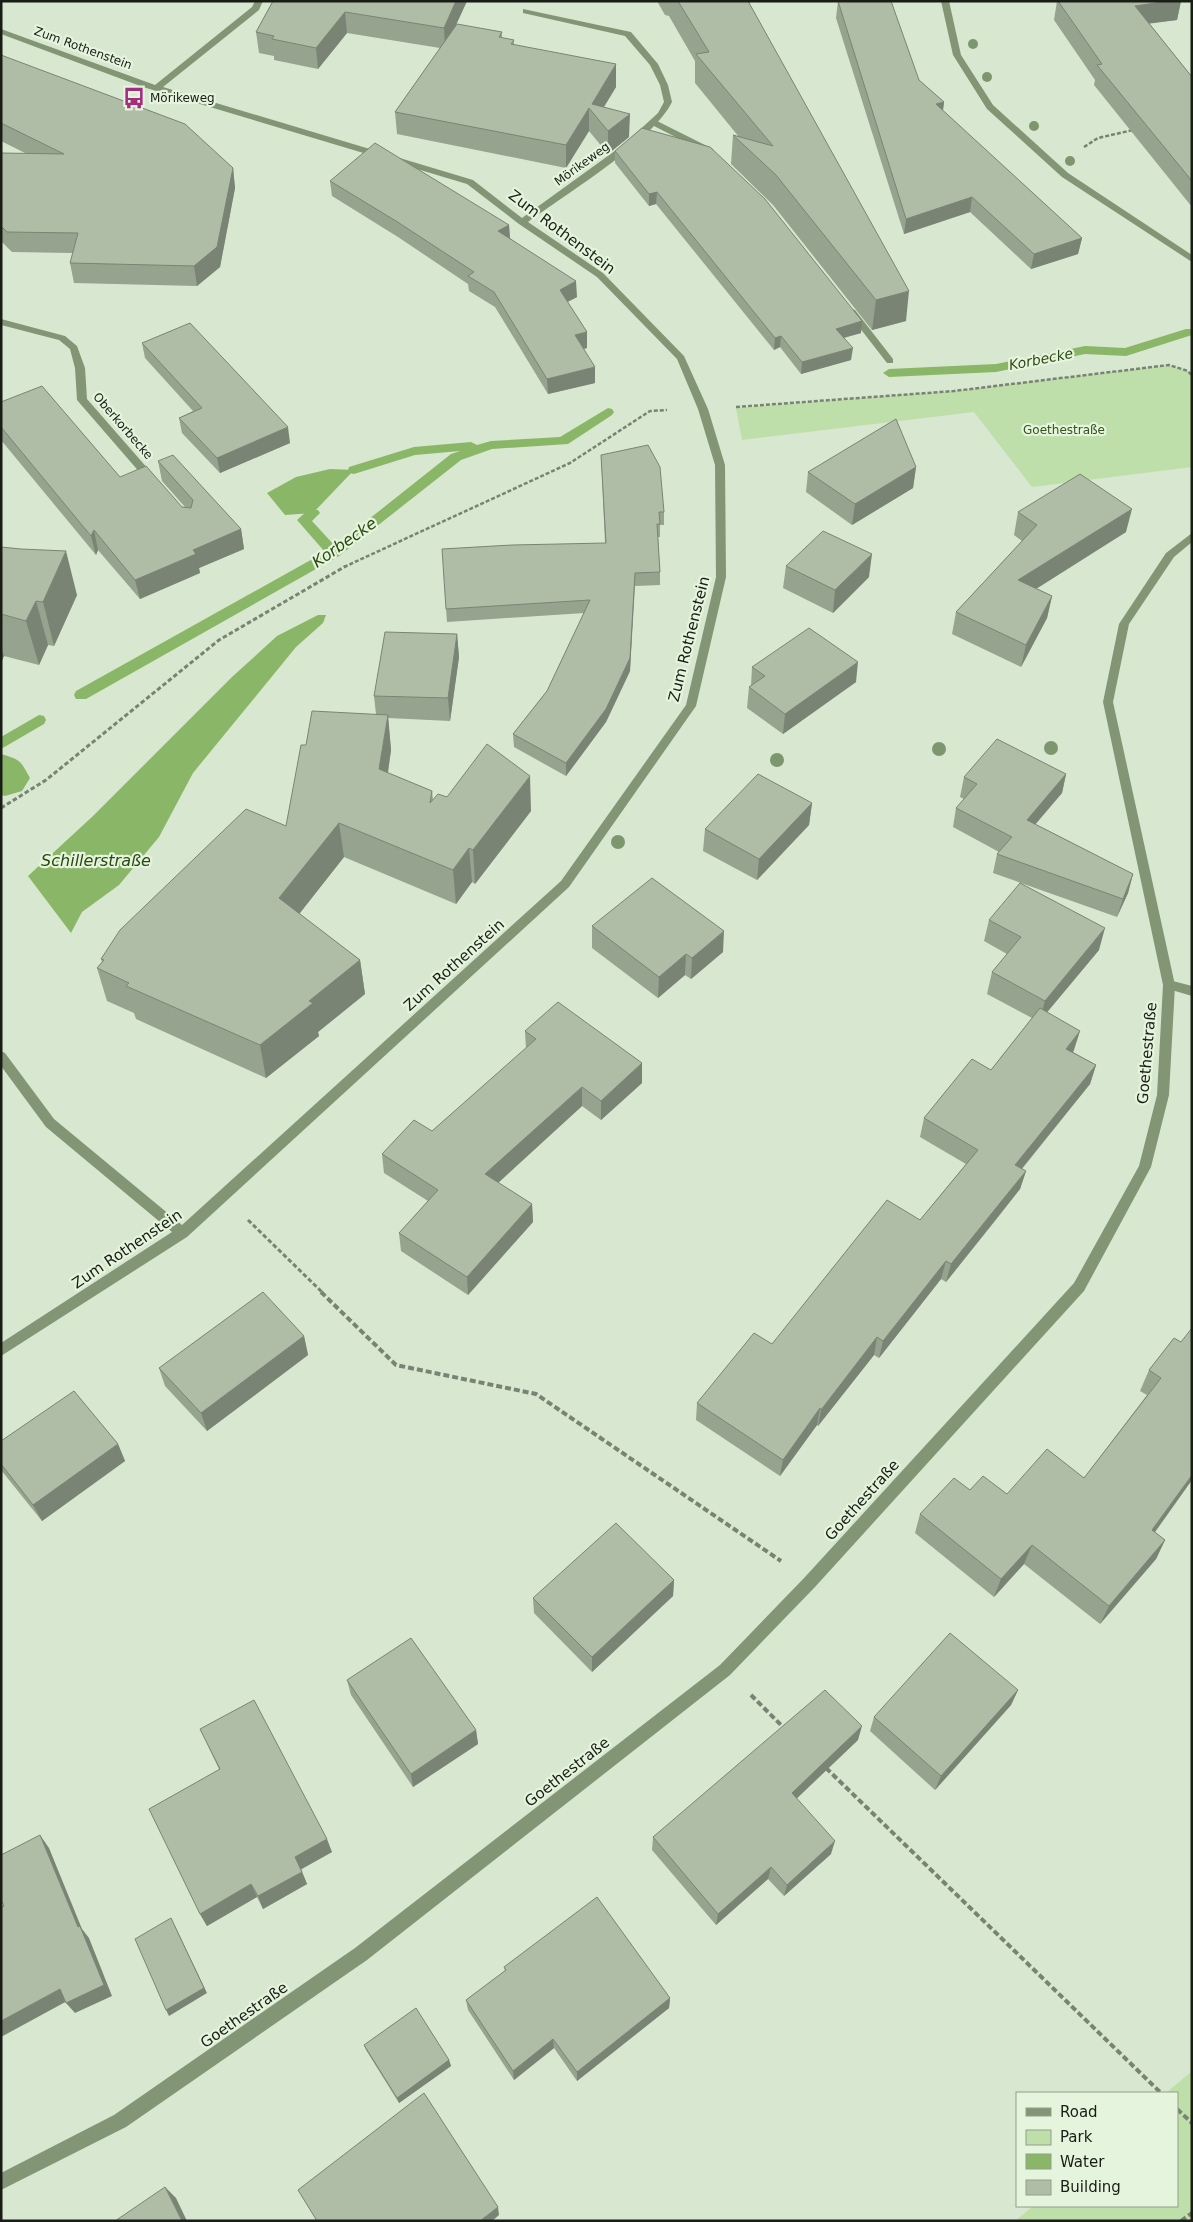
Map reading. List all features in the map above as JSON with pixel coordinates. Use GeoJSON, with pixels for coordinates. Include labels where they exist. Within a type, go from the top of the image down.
{"type":"FeatureCollection","features":[{"type":"Feature","properties":{"kind":"street"},"geometry":{"type":"LineString","coordinates":[[157,88],[256,8],[259,1]]}},
{"type":"Feature","properties":{"kind":"street"},"geometry":{"type":"LineString","coordinates":[[945,1],[957,55],[990,107],[1065,175],[1192,259]]}},
{"type":"Feature","properties":{"kind":"street","name":"Mörikeweg"},"geometry":{"type":"LineString","coordinates":[[522,222],[626,147],[662,114],[668,102],[664,85],[654,64],[628,34],[526,11]]}},
{"type":"Feature","properties":{"kind":"street","name":"Zum Rothenstein"},"geometry":{"type":"LineString","coordinates":[[1,31],[157,88],[470,182],[522,222],[600,275],[681,358],[703,409],[720,465],[721,577],[691,706],[566,884],[182,1233],[1,1350]]}},
{"type":"Feature","properties":{"kind":"street"},"geometry":{"type":"LineString","coordinates":[[653,122],[706,148],[720,161]]}},
{"type":"Feature","properties":{"kind":"street"},"geometry":{"type":"LineString","coordinates":[[848,307],[890,361]]}},
{"type":"Feature","properties":{"kind":"street","name":"Oberkorbecke"},"geometry":{"type":"LineString","coordinates":[[1,322],[62,338],[74,348],[80,368],[82,400],[159,487]]}},
{"type":"Feature","properties":{"kind":"street","name":"Goethestraße"},"geometry":{"type":"LineString","coordinates":[[1,2182],[120,2121],[361,1954],[725,1670],[810,1582],[1079,1287],[1145,1167],[1162,1095],[1169,985],[1137,844],[1108,702],[1124,624],[1170,555],[1192,536]]}},
{"type":"Feature","properties":{"kind":"street"},"geometry":{"type":"LineString","coordinates":[[1169,985],[1192,991]]}},
{"type":"Feature","properties":{"kind":"street"},"geometry":{"type":"LineString","coordinates":[[1,1056],[50,1123],[182,1233]]}},
{"type":"Feature","properties":{"kind":"path"},"geometry":{"type":"LineString","coordinates":[[1065,175],[1094,175],[1083,146],[1098,138],[1135,130]]}},
{"type":"Feature","properties":{"kind":"path"},"geometry":{"type":"LineString","coordinates":[[1,808],[46,780],[219,640],[355,561],[570,463],[650,411],[954,391],[1169,365],[1188,371],[1192,376]]}},
{"type":"Feature","properties":{"kind":"path"},"geometry":{"type":"LineString","coordinates":[[223,1196],[396,1365],[536,1394],[810,1582]]}},
{"type":"Feature","properties":{"kind":"path"},"geometry":{"type":"LineString","coordinates":[[725,1670],[788,1732]]}},
{"type":"Feature","properties":{"kind":"path"},"geometry":{"type":"LineString","coordinates":[[824,1766],[1160,2092]]}},
{"type":"Feature","properties":{"kind":"path"},"geometry":{"type":"LineString","coordinates":[[1178,2110],[1192,2124]]}},
{"type":"Feature","properties":{"kind":"path"},"geometry":{"type":"LineString","coordinates":[[1182,2221],[1192,2213]]}},
{"type":"Feature","properties":{"kind":"green space","name":"Goethestraße"},"geometry":{"type":"Polygon","coordinates":[[[1169,365],[1188,371],[1192,376],[1192,467],[1032,487],[974,412],[742,440],[736,408],[954,391],[1169,365]]]}},
{"type":"Feature","properties":{"kind":"green space"},"geometry":{"type":"Polygon","coordinates":[[[1192,2071],[1192,2221],[1015,2221],[1032,2207],[1178,2207],[1178,2092],[1167,2092],[1192,2071]]]}},
{"type":"Feature","properties":{"kind":"water"},"geometry":{"type":"Polygon","coordinates":[[[330,469],[354,470],[313,513],[285,515],[267,493],[296,477],[330,469]]]}},
{"type":"Feature","properties":{"kind":"water","name":"Schillerstraße"},"geometry":{"type":"Polygon","coordinates":[[[318,615],[326,615],[323,623],[296,647],[193,773],[159,837],[119,885],[82,912],[71,933],[28,876],[93,816],[232,677],[277,636],[318,615]]]}},
{"type":"Feature","properties":{"kind":"building"},"geometry":{"type":"Polygon","coordinates":[[[273,1],[456,1],[444,28],[345,12],[316,48],[272,39],[274,36],[256,32],[273,1]]]}},
{"type":"Feature","properties":{"kind":"building"},"geometry":{"type":"Polygon","coordinates":[[[678,1],[748,1],[909,291],[876,300],[776,175],[733,135],[773,146],[696,54],[709,52],[678,1]]]}},
{"type":"Feature","properties":{"kind":"building"},"geometry":{"type":"Polygon","coordinates":[[[838,1],[891,1],[919,80],[944,102],[936,104],[1082,238],[1034,254],[972,197],[906,219],[838,1]]]}},
{"type":"Feature","properties":{"kind":"building"},"geometry":{"type":"Polygon","coordinates":[[[1058,1],[1168,1],[1135,6],[1192,77],[1192,181],[1097,65],[1102,64],[1058,1]]]}},
{"type":"Feature","properties":{"kind":"building"},"geometry":{"type":"Polygon","coordinates":[[[457,24],[502,32],[499,37],[514,40],[511,44],[616,64],[592,104],[630,114],[608,131],[589,108],[566,145],[395,112],[457,24]]]}},
{"type":"Feature","properties":{"kind":"building"},"geometry":{"type":"Polygon","coordinates":[[[1,55],[185,124],[233,168],[217,247],[194,266],[70,263],[78,233],[7,232],[1,226],[1,153],[64,154],[1,123],[1,55]]]}},
{"type":"Feature","properties":{"kind":"building"},"geometry":{"type":"Polygon","coordinates":[[[642,128],[710,147],[765,199],[862,321],[836,329],[853,348],[802,362],[781,336],[775,338],[657,192],[649,194],[615,151],[642,128]]]}},
{"type":"Feature","properties":{"kind":"building"},"geometry":{"type":"Polygon","coordinates":[[[375,143],[509,225],[498,231],[576,281],[560,290],[587,332],[575,335],[595,367],[547,379],[494,292],[468,276],[474,272],[330,181],[375,143]]]}},
{"type":"Feature","properties":{"kind":"building"},"geometry":{"type":"Polygon","coordinates":[[[190,323],[288,427],[217,458],[179,418],[202,408],[142,343],[190,323]]]}},
{"type":"Feature","properties":{"kind":"building"},"geometry":{"type":"Polygon","coordinates":[[[42,386],[120,477],[146,466],[182,507],[191,508],[193,500],[158,461],[173,455],[241,529],[193,550],[196,554],[135,580],[94,530],[91,536],[1,427],[1,402],[42,386]]]}},
{"type":"Feature","properties":{"kind":"building"},"geometry":{"type":"Polygon","coordinates":[[[896,419],[916,467],[855,504],[808,472],[896,419]]]}},
{"type":"Feature","properties":{"kind":"building"},"geometry":{"type":"Polygon","coordinates":[[[648,445],[660,467],[664,512],[659,512],[660,524],[657,524],[660,572],[635,573],[630,658],[606,709],[566,763],[513,734],[547,691],[590,600],[446,609],[442,549],[606,543],[601,455],[648,445]]]}},
{"type":"Feature","properties":{"kind":"building"},"geometry":{"type":"Polygon","coordinates":[[[1080,474],[1132,509],[1018,580],[1052,596],[1026,645],[956,612],[1037,525],[1018,512],[1080,474]]]}},
{"type":"Feature","properties":{"kind":"building"},"geometry":{"type":"Polygon","coordinates":[[[823,531],[872,554],[835,590],[786,566],[823,531]]]}},
{"type":"Feature","properties":{"kind":"building"},"geometry":{"type":"Polygon","coordinates":[[[1,547],[66,551],[43,602],[36,601],[26,621],[1,614],[1,547]]]}},
{"type":"Feature","properties":{"kind":"building"},"geometry":{"type":"Polygon","coordinates":[[[809,628],[858,662],[785,714],[749,687],[765,676],[752,667],[809,628]]]}},
{"type":"Feature","properties":{"kind":"building"},"geometry":{"type":"Polygon","coordinates":[[[385,632],[457,634],[448,698],[374,696],[385,632]]]}},
{"type":"Feature","properties":{"kind":"building"},"geometry":{"type":"Polygon","coordinates":[[[312,711],[388,715],[379,769],[432,791],[430,803],[438,794],[447,797],[487,744],[530,776],[473,850],[469,848],[453,870],[339,823],[279,898],[360,960],[309,1001],[313,1003],[260,1045],[126,986],[129,983],[97,968],[104,960],[101,959],[120,930],[246,809],[286,826],[301,745],[306,745],[312,711]]]}},
{"type":"Feature","properties":{"kind":"building"},"geometry":{"type":"Polygon","coordinates":[[[997,739],[1066,774],[1027,820],[1133,874],[1123,899],[997,854],[1012,837],[956,808],[977,784],[964,777],[997,739]]]}},
{"type":"Feature","properties":{"kind":"building"},"geometry":{"type":"Polygon","coordinates":[[[758,774],[812,803],[759,859],[705,829],[758,774]]]}},
{"type":"Feature","properties":{"kind":"building"},"geometry":{"type":"Polygon","coordinates":[[[652,878],[724,931],[692,958],[686,954],[659,977],[592,926],[652,878]]]}},
{"type":"Feature","properties":{"kind":"building"},"geometry":{"type":"Polygon","coordinates":[[[1020,883],[1105,928],[1045,1001],[992,972],[1021,937],[989,920],[1020,883]]]}},
{"type":"Feature","properties":{"kind":"building"},"geometry":{"type":"Polygon","coordinates":[[[558,1002],[642,1063],[601,1101],[582,1087],[485,1174],[532,1204],[467,1277],[399,1233],[438,1190],[382,1154],[414,1120],[432,1131],[536,1039],[525,1031],[558,1002]]]}},
{"type":"Feature","properties":{"kind":"building"},"geometry":{"type":"Polygon","coordinates":[[[1040,1008],[1080,1031],[1066,1049],[1096,1065],[1015,1165],[1026,1171],[951,1264],[946,1261],[883,1341],[877,1337],[821,1410],[820,1408],[783,1460],[697,1403],[754,1333],[772,1344],[887,1200],[920,1220],[978,1150],[924,1118],[972,1059],[991,1070],[1040,1008]]]}},
{"type":"Feature","properties":{"kind":"building"},"geometry":{"type":"Polygon","coordinates":[[[263,1292],[304,1336],[201,1413],[159,1368],[263,1292]]]}},
{"type":"Feature","properties":{"kind":"building"},"geometry":{"type":"Polygon","coordinates":[[[1192,1328],[1192,1475],[1152,1530],[1165,1540],[1109,1606],[1032,1545],[1001,1579],[920,1514],[954,1478],[970,1490],[983,1476],[1007,1494],[1047,1449],[1084,1478],[1161,1378],[1149,1370],[1174,1338],[1181,1342],[1192,1328]]]}},
{"type":"Feature","properties":{"kind":"building"},"geometry":{"type":"Polygon","coordinates":[[[74,1391],[118,1444],[33,1505],[1,1464],[1,1441],[74,1391]]]}},
{"type":"Feature","properties":{"kind":"building"},"geometry":{"type":"Polygon","coordinates":[[[616,1523],[674,1580],[592,1657],[533,1598],[616,1523]]]}},
{"type":"Feature","properties":{"kind":"building"},"geometry":{"type":"Polygon","coordinates":[[[950,1633],[1018,1690],[941,1776],[874,1717],[950,1633]]]}},
{"type":"Feature","properties":{"kind":"building"},"geometry":{"type":"Polygon","coordinates":[[[411,1638],[476,1730],[411,1774],[347,1680],[411,1638]]]}},
{"type":"Feature","properties":{"kind":"building"},"geometry":{"type":"Polygon","coordinates":[[[825,1690],[862,1726],[792,1793],[835,1841],[787,1885],[771,1867],[718,1914],[653,1837],[825,1690]]]}},
{"type":"Feature","properties":{"kind":"building"},"geometry":{"type":"Polygon","coordinates":[[[254,1700],[327,1839],[295,1857],[302,1872],[258,1896],[251,1884],[200,1914],[149,1809],[220,1769],[200,1729],[254,1700]]]}},
{"type":"Feature","properties":{"kind":"building"},"geometry":{"type":"Polygon","coordinates":[[[40,1835],[104,1985],[66,2003],[60,1989],[1,2021],[1,1907],[4,1906],[1,1900],[1,1855],[40,1835]]]}},
{"type":"Feature","properties":{"kind":"building"},"geometry":{"type":"Polygon","coordinates":[[[597,1897],[670,1998],[577,2072],[553,2039],[513,2071],[466,2000],[506,1970],[504,1967],[597,1897]]]}},
{"type":"Feature","properties":{"kind":"building"},"geometry":{"type":"Polygon","coordinates":[[[171,1918],[204,1988],[166,2010],[135,1939],[171,1918]]]}},
{"type":"Feature","properties":{"kind":"building"},"geometry":{"type":"Polygon","coordinates":[[[416,2008],[449,2060],[397,2098],[364,2045],[416,2008]]]}},
{"type":"Feature","properties":{"kind":"building"},"geometry":{"type":"Polygon","coordinates":[[[424,2093],[498,2207],[480,2221],[317,2221],[298,2190],[424,2093]]]}},
{"type":"Feature","properties":{"kind":"building"},"geometry":{"type":"Polygon","coordinates":[[[165,2187],[182,2221],[115,2221],[165,2187]]]}},
{"type":"Feature","properties":{"kind":"waterway","name":"Korbecke"},"geometry":{"type":"LineString","coordinates":[[889,373],[996,368],[1085,350],[1126,352],[1190,332]]}},
{"type":"Feature","properties":{"kind":"waterway","name":"Korbecke"},"geometry":{"type":"LineString","coordinates":[[334,553],[456,457],[491,445],[563,441],[608,412]]}},
{"type":"Feature","properties":{"kind":"waterway"},"geometry":{"type":"LineString","coordinates":[[354,470],[414,451],[471,446]]}},
{"type":"Feature","properties":{"kind":"waterway"},"geometry":{"type":"LineString","coordinates":[[313,513],[304,520],[334,553]]}},
{"type":"Feature","properties":{"kind":"waterway","name":"Korbecke"},"geometry":{"type":"LineString","coordinates":[[81,695],[334,553]]}},
{"type":"Feature","properties":{"kind":"waterway","name":"Korbecke"},"geometry":{"type":"LineString","coordinates":[[1,744],[39,720]]}},
{"type":"Feature","properties":{"kind":"waterway"},"geometry":{"type":"LineString","coordinates":[[1,772],[5,778]]}},
{"type":"Feature","properties":{"kind":"place","name":"Mörikeweg"},"geometry":{"type":"Point","coordinates":[134,98]}}]}
